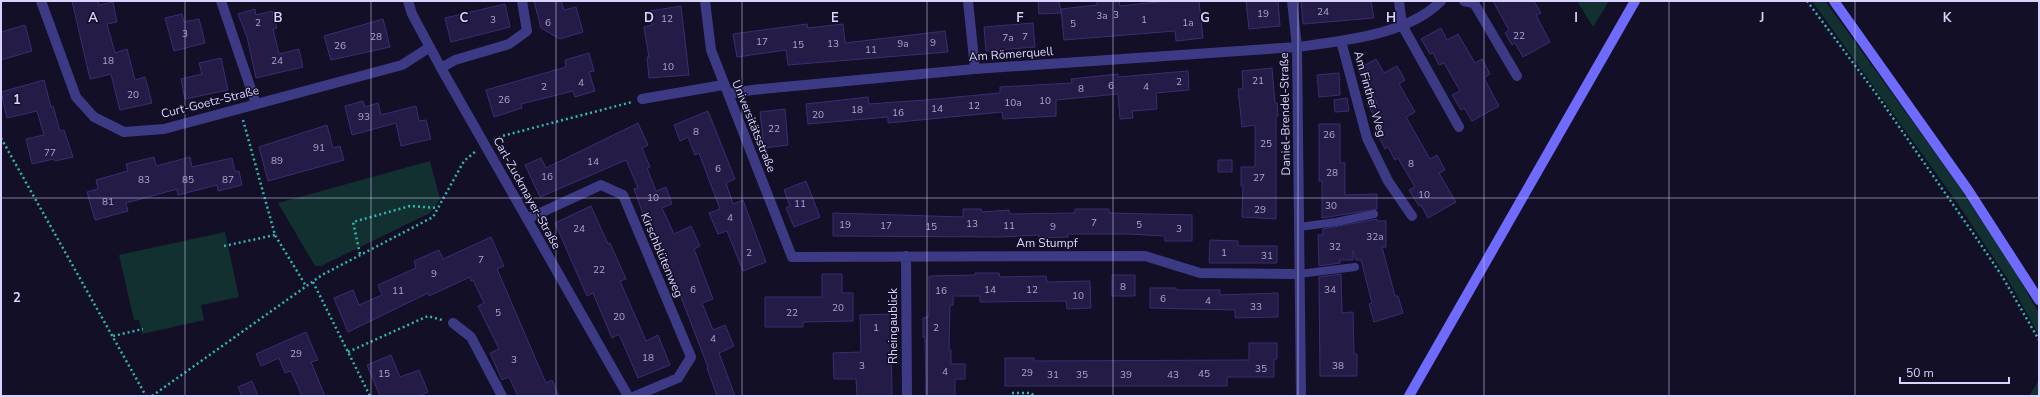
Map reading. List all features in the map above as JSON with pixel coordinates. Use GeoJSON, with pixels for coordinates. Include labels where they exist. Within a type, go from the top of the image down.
{"type":"FeatureCollection","features":[{"type":"Feature","properties":{"kind":"main road"},"geometry":{"type":"LineString","coordinates":[[1409,396],[1635,1]]}},
{"type":"Feature","properties":{"kind":"main road"},"geometry":{"type":"LineString","coordinates":[[1834,1],[1968,190],[2039,300]]}},
{"type":"Feature","properties":{"kind":"street","name":"Curt-Goetz-Straße"},"geometry":{"type":"LineString","coordinates":[[41,1],[76,97],[94,117],[124,132],[164,129],[402,65],[430,47]]}},
{"type":"Feature","properties":{"kind":"street"},"geometry":{"type":"LineString","coordinates":[[220,1],[256,104]]}},
{"type":"Feature","properties":{"kind":"street","name":"Carl-Zuckmayer-Straße"},"geometry":{"type":"LineString","coordinates":[[408,1],[412,14],[441,68],[628,396]]}},
{"type":"Feature","properties":{"kind":"street"},"geometry":{"type":"LineString","coordinates":[[441,68],[455,60],[509,44],[527,31],[522,1]]}},
{"type":"Feature","properties":{"kind":"street","name":"Universitätsstraße"},"geometry":{"type":"LineString","coordinates":[[705,1],[711,50],[792,257]]}},
{"type":"Feature","properties":{"kind":"street"},"geometry":{"type":"LineString","coordinates":[[968,1],[975,69]]}},
{"type":"Feature","properties":{"kind":"street","name":"Daniel-Brendel-Straße"},"geometry":{"type":"LineString","coordinates":[[1292,1],[1297,46],[1301,396]]}},
{"type":"Feature","properties":{"kind":"street"},"geometry":{"type":"LineString","coordinates":[[1399,1],[1402,25],[1459,127]]}},
{"type":"Feature","properties":{"kind":"street","name":"Am Finther Weg"},"geometry":{"type":"LineString","coordinates":[[1297,46],[1341,41],[1376,34],[1402,25],[1433,9],[1441,1]]}},
{"type":"Feature","properties":{"kind":"street"},"geometry":{"type":"LineString","coordinates":[[1464,1],[1474,3],[1517,76]]}},
{"type":"Feature","properties":{"kind":"street","name":"Am Finther Weg"},"geometry":{"type":"LineString","coordinates":[[1341,41],[1367,138],[1388,181],[1412,216]]}},
{"type":"Feature","properties":{"kind":"street","name":"Am Römerquell"},"geometry":{"type":"LineString","coordinates":[[642,99],[726,89],[752,90],[975,69],[1297,46]]}},
{"type":"Feature","properties":{"kind":"street","name":"Kirschblütenweg"},"geometry":{"type":"LineString","coordinates":[[527,219],[601,184],[623,195],[691,357],[678,378],[635,396]]}},
{"type":"Feature","properties":{"kind":"street","name":"Rheingaublick"},"geometry":{"type":"LineString","coordinates":[[906,256],[907,396]]}},
{"type":"Feature","properties":{"kind":"street","name":"Am Stumpf"},"geometry":{"type":"LineString","coordinates":[[792,257],[1145,256],[1200,273],[1299,274]]}},
{"type":"Feature","properties":{"kind":"street"},"geometry":{"type":"LineString","coordinates":[[454,323],[471,337],[502,396]]}},
{"type":"Feature","properties":{"kind":"lane"},"geometry":{"type":"LineString","coordinates":[[1299,227],[1336,222],[1374,214]]}},
{"type":"Feature","properties":{"kind":"lane"},"geometry":{"type":"LineString","coordinates":[[1299,274],[1355,267]]}},
{"type":"Feature","properties":{"kind":"path"},"geometry":{"type":"LineString","coordinates":[[1807,1],[1877,95],[1978,239],[2002,276],[2039,340]]}},
{"type":"Feature","properties":{"kind":"path"},"geometry":{"type":"LineString","coordinates":[[152,396],[306,286],[360,254],[433,217],[464,161],[486,145],[502,136],[642,99]]}},
{"type":"Feature","properties":{"kind":"path"},"geometry":{"type":"LineString","coordinates":[[240,108],[275,235],[306,286]]}},
{"type":"Feature","properties":{"kind":"path"},"geometry":{"type":"LineString","coordinates":[[1,138],[146,396]]}},
{"type":"Feature","properties":{"kind":"path"},"geometry":{"type":"LineString","coordinates":[[360,254],[353,222],[410,206],[438,208]]}},
{"type":"Feature","properties":{"kind":"path"},"geometry":{"type":"LineString","coordinates":[[224,246],[275,235]]}},
{"type":"Feature","properties":{"kind":"path"},"geometry":{"type":"LineString","coordinates":[[313,282],[370,396]]}},
{"type":"Feature","properties":{"kind":"path"},"geometry":{"type":"LineString","coordinates":[[348,352],[428,316],[454,323]]}},
{"type":"Feature","properties":{"kind":"path"},"geometry":{"type":"LineString","coordinates":[[113,336],[143,329]]}},
{"type":"Feature","properties":{"kind":"path"},"geometry":{"type":"LineString","coordinates":[[1012,393],[1031,393],[1034,396]]}},
{"type":"Feature","properties":{"kind":"green space"},"geometry":{"type":"Polygon","coordinates":[[[1577,1],[1609,1],[1593,27],[1577,1]]]}},
{"type":"Feature","properties":{"kind":"green space"},"geometry":{"type":"Polygon","coordinates":[[[1812,1],[1825,1],[1829,6],[1951,175],[2011,265],[2039,313],[2039,335],[2007,278],[1958,204],[1812,1]]]}},
{"type":"Feature","properties":{"kind":"green space"},"geometry":{"type":"Polygon","coordinates":[[[430,161],[440,199],[430,213],[321,266],[315,266],[278,203],[430,161]]]}},
{"type":"Feature","properties":{"kind":"green space"},"geometry":{"type":"Polygon","coordinates":[[[225,232],[239,297],[201,305],[204,320],[142,334],[139,320],[134,320],[119,255],[225,232]]]}},
{"type":"Feature","properties":{"kind":"green space"},"geometry":{"type":"Polygon","coordinates":[[[2039,380],[2039,396],[2029,396],[2039,380]]]}},
{"type":"Feature","properties":{"kind":"building"},"geometry":{"type":"Polygon","coordinates":[[[72,1],[98,1],[99,5],[113,2],[117,22],[107,24],[115,53],[127,49],[135,80],[145,77],[152,103],[120,110],[111,74],[90,79],[72,1]]]}},
{"type":"Feature","properties":{"kind":"building"},"geometry":{"type":"Polygon","coordinates":[[[534,1],[561,1],[564,10],[576,7],[583,32],[560,39],[541,28],[534,1]]]}},
{"type":"Feature","properties":{"kind":"building"},"geometry":{"type":"Polygon","coordinates":[[[1038,1],[1059,1],[1061,13],[1039,14],[1038,1]]]}},
{"type":"Feature","properties":{"kind":"building"},"geometry":{"type":"Polygon","coordinates":[[[1097,1],[1119,1],[1120,6],[1167,1],[1199,1],[1203,38],[1176,41],[1175,31],[1064,40],[1061,9],[1097,5],[1097,1]]]}},
{"type":"Feature","properties":{"kind":"building"},"geometry":{"type":"Polygon","coordinates":[[[1246,1],[1278,1],[1280,26],[1249,29],[1246,1]]]}},
{"type":"Feature","properties":{"kind":"building"},"geometry":{"type":"Polygon","coordinates":[[[1301,1],[1371,1],[1374,18],[1303,24],[1301,1]]]}},
{"type":"Feature","properties":{"kind":"building"},"geometry":{"type":"Polygon","coordinates":[[[1493,1],[1534,1],[1541,13],[1536,15],[1550,42],[1523,57],[1515,43],[1512,45],[1505,33],[1509,30],[1493,1]]]}},
{"type":"Feature","properties":{"kind":"building"},"geometry":{"type":"Polygon","coordinates":[[[505,4],[510,27],[451,42],[445,18],[505,4]]]}},
{"type":"Feature","properties":{"kind":"building"},"geometry":{"type":"Polygon","coordinates":[[[681,6],[689,75],[649,78],[647,57],[649,57],[644,27],[652,25],[650,11],[681,6]]]}},
{"type":"Feature","properties":{"kind":"building"},"geometry":{"type":"Polygon","coordinates":[[[255,9],[256,15],[272,11],[277,28],[273,29],[279,54],[299,49],[303,67],[256,78],[247,37],[238,14],[255,9]]]}},
{"type":"Feature","properties":{"kind":"building"},"geometry":{"type":"Polygon","coordinates":[[[182,14],[184,22],[199,19],[205,43],[174,51],[165,18],[182,14]]]}},
{"type":"Feature","properties":{"kind":"building"},"geometry":{"type":"Polygon","coordinates":[[[383,19],[390,47],[331,60],[324,36],[383,19]]]}},
{"type":"Feature","properties":{"kind":"building"},"geometry":{"type":"Polygon","coordinates":[[[1033,23],[1035,47],[986,51],[984,27],[1033,23]]]}},
{"type":"Feature","properties":{"kind":"building"},"geometry":{"type":"Polygon","coordinates":[[[807,24],[808,28],[843,24],[845,43],[945,31],[948,52],[788,65],[786,50],[737,57],[733,34],[807,24]]]}},
{"type":"Feature","properties":{"kind":"building"},"geometry":{"type":"Polygon","coordinates":[[[25,25],[32,51],[1,60],[1,32],[25,25]]]}},
{"type":"Feature","properties":{"kind":"building"},"geometry":{"type":"Polygon","coordinates":[[[1441,28],[1447,40],[1458,34],[1475,63],[1482,59],[1490,74],[1484,78],[1499,106],[1472,121],[1464,108],[1461,110],[1452,95],[1460,91],[1444,63],[1439,65],[1433,53],[1430,54],[1421,39],[1441,28]]]}},
{"type":"Feature","properties":{"kind":"building"},"geometry":{"type":"Polygon","coordinates":[[[589,53],[594,71],[589,72],[595,91],[575,97],[573,91],[521,104],[522,108],[494,117],[486,90],[566,67],[565,60],[589,53]]]}},
{"type":"Feature","properties":{"kind":"building"},"geometry":{"type":"Polygon","coordinates":[[[221,58],[228,90],[185,99],[181,79],[202,74],[199,63],[221,58]]]}},
{"type":"Feature","properties":{"kind":"building"},"geometry":{"type":"Polygon","coordinates":[[[1376,59],[1384,73],[1397,66],[1405,80],[1399,84],[1415,112],[1406,117],[1430,159],[1437,155],[1445,170],[1439,173],[1456,202],[1428,218],[1421,205],[1419,206],[1409,190],[1415,187],[1398,158],[1395,160],[1388,147],[1385,149],[1377,133],[1383,130],[1367,104],[1377,103],[1358,69],[1376,59]]]}},
{"type":"Feature","properties":{"kind":"building"},"geometry":{"type":"Polygon","coordinates":[[[1272,68],[1275,103],[1277,103],[1278,116],[1276,116],[1276,219],[1242,217],[1243,186],[1241,186],[1241,167],[1255,167],[1255,125],[1242,127],[1238,89],[1243,89],[1242,71],[1272,68]]]}},
{"type":"Feature","properties":{"kind":"building"},"geometry":{"type":"Polygon","coordinates":[[[1188,71],[1189,90],[1156,93],[1157,109],[1132,111],[1133,118],[1120,119],[1118,94],[1056,100],[1056,116],[1003,119],[1002,112],[888,123],[888,117],[808,124],[806,104],[868,97],[869,104],[925,100],[1000,93],[1000,87],[1072,83],[1071,79],[1118,74],[1118,77],[1188,71]]]}},
{"type":"Feature","properties":{"kind":"building"},"geometry":{"type":"Polygon","coordinates":[[[1339,73],[1340,95],[1319,97],[1317,75],[1339,73]]]}},
{"type":"Feature","properties":{"kind":"building"},"geometry":{"type":"Polygon","coordinates":[[[44,80],[51,107],[53,106],[60,131],[64,130],[73,157],[55,161],[54,159],[32,164],[26,139],[44,135],[37,111],[7,118],[1,92],[44,80]]]}},
{"type":"Feature","properties":{"kind":"building"},"geometry":{"type":"Polygon","coordinates":[[[1347,98],[1349,111],[1335,112],[1334,100],[1347,98]]]}},
{"type":"Feature","properties":{"kind":"building"},"geometry":{"type":"Polygon","coordinates":[[[363,101],[365,107],[378,103],[381,115],[416,106],[419,121],[426,120],[431,139],[401,146],[396,123],[352,135],[345,106],[363,101]]]}},
{"type":"Feature","properties":{"kind":"building"},"geometry":{"type":"Polygon","coordinates":[[[785,109],[788,145],[764,148],[760,112],[785,109]]]}},
{"type":"Feature","properties":{"kind":"building"},"geometry":{"type":"Polygon","coordinates":[[[708,111],[735,179],[726,183],[733,204],[743,200],[766,262],[743,271],[727,231],[718,234],[709,213],[720,209],[699,153],[695,155],[688,137],[680,141],[674,125],[708,111]]]}},
{"type":"Feature","properties":{"kind":"building"},"geometry":{"type":"Polygon","coordinates":[[[638,123],[648,145],[642,148],[650,167],[647,168],[656,191],[666,187],[672,204],[662,208],[674,234],[691,226],[700,246],[694,249],[713,299],[702,303],[713,330],[725,325],[734,346],[719,353],[735,396],[717,396],[707,368],[708,367],[667,261],[643,214],[634,189],[638,188],[626,160],[540,197],[525,165],[541,158],[546,168],[638,123]]]}},
{"type":"Feature","properties":{"kind":"building"},"geometry":{"type":"Polygon","coordinates":[[[1319,124],[1340,124],[1340,163],[1345,163],[1345,195],[1377,194],[1377,209],[1322,218],[1322,181],[1319,181],[1319,124]]]}},
{"type":"Feature","properties":{"kind":"building"},"geometry":{"type":"Polygon","coordinates":[[[327,125],[333,148],[340,146],[344,160],[268,181],[259,147],[327,125]]]}},
{"type":"Feature","properties":{"kind":"building"},"geometry":{"type":"Polygon","coordinates":[[[154,157],[156,166],[190,157],[192,167],[232,158],[235,172],[239,171],[242,185],[218,191],[217,185],[178,195],[177,189],[126,203],[128,211],[95,220],[87,192],[98,189],[96,180],[128,171],[126,164],[154,157]]]}},
{"type":"Feature","properties":{"kind":"building"},"geometry":{"type":"Polygon","coordinates":[[[1218,160],[1232,160],[1232,172],[1218,172],[1218,160]]]}},
{"type":"Feature","properties":{"kind":"building"},"geometry":{"type":"Polygon","coordinates":[[[806,181],[820,217],[794,227],[786,208],[790,206],[784,190],[806,181]]]}},
{"type":"Feature","properties":{"kind":"building"},"geometry":{"type":"Polygon","coordinates":[[[591,206],[626,279],[620,281],[646,341],[658,335],[670,365],[638,378],[619,334],[612,338],[593,293],[587,296],[555,223],[591,206]]]}},
{"type":"Feature","properties":{"kind":"building"},"geometry":{"type":"Polygon","coordinates":[[[963,209],[981,209],[982,212],[1009,210],[1010,214],[1075,213],[1075,209],[1109,209],[1109,213],[1192,215],[1192,241],[1165,241],[1165,236],[1128,234],[1068,234],[1068,237],[1039,238],[1039,235],[1001,237],[833,236],[833,213],[963,217],[963,209]]]}},
{"type":"Feature","properties":{"kind":"building"},"geometry":{"type":"Polygon","coordinates":[[[1377,219],[1377,221],[1386,221],[1386,247],[1382,247],[1395,296],[1398,296],[1403,313],[1374,322],[1369,304],[1372,303],[1361,260],[1356,260],[1353,251],[1353,260],[1340,260],[1340,263],[1319,266],[1318,235],[1323,235],[1323,229],[1377,219]]]}},
{"type":"Feature","properties":{"kind":"building"},"geometry":{"type":"Polygon","coordinates":[[[491,237],[504,266],[497,269],[546,383],[552,380],[559,396],[518,396],[509,377],[502,380],[490,353],[499,349],[478,306],[484,303],[473,280],[471,281],[470,277],[429,296],[428,293],[348,332],[334,298],[353,290],[359,305],[382,295],[378,285],[416,268],[414,261],[439,250],[443,259],[491,237]]]}},
{"type":"Feature","properties":{"kind":"building"},"geometry":{"type":"Polygon","coordinates":[[[1210,240],[1238,241],[1238,246],[1277,246],[1277,263],[1209,263],[1210,240]]]}},
{"type":"Feature","properties":{"kind":"building"},"geometry":{"type":"Polygon","coordinates":[[[975,273],[999,273],[1000,277],[1046,276],[1047,282],[1090,281],[1091,308],[1067,309],[1066,301],[980,302],[980,296],[953,296],[953,305],[950,305],[949,350],[951,350],[951,364],[965,364],[965,379],[955,379],[955,396],[926,396],[925,337],[923,337],[923,318],[928,317],[929,313],[929,276],[975,275],[975,273]]]}},
{"type":"Feature","properties":{"kind":"building"},"geometry":{"type":"Polygon","coordinates":[[[822,274],[842,274],[842,293],[853,293],[853,321],[803,322],[803,327],[765,327],[765,297],[822,297],[822,274]]]}},
{"type":"Feature","properties":{"kind":"building"},"geometry":{"type":"Polygon","coordinates":[[[1341,274],[1342,313],[1353,312],[1354,354],[1357,354],[1357,376],[1320,376],[1319,277],[1341,274]]]}},
{"type":"Feature","properties":{"kind":"building"},"geometry":{"type":"Polygon","coordinates":[[[1112,275],[1135,275],[1135,296],[1112,296],[1112,275]]]}},
{"type":"Feature","properties":{"kind":"building"},"geometry":{"type":"Polygon","coordinates":[[[1150,288],[1176,288],[1176,290],[1220,290],[1220,295],[1278,293],[1278,317],[1235,318],[1235,310],[1150,308],[1150,288]]]}},
{"type":"Feature","properties":{"kind":"building"},"geometry":{"type":"Polygon","coordinates":[[[891,314],[892,396],[857,396],[856,379],[834,379],[833,353],[861,352],[860,315],[891,314]]]}},
{"type":"Feature","properties":{"kind":"building"},"geometry":{"type":"Polygon","coordinates":[[[306,332],[318,360],[311,362],[325,396],[302,396],[291,371],[285,373],[279,358],[261,366],[256,354],[306,332]]]}},
{"type":"Feature","properties":{"kind":"building"},"geometry":{"type":"Polygon","coordinates":[[[1249,343],[1277,343],[1277,359],[1274,359],[1274,377],[1227,377],[1227,386],[1005,386],[1005,358],[1034,358],[1034,361],[1249,360],[1249,343]]]}},
{"type":"Feature","properties":{"kind":"building"},"geometry":{"type":"Polygon","coordinates":[[[391,355],[400,377],[419,370],[428,392],[419,396],[380,396],[367,365],[391,355]]]}},
{"type":"Feature","properties":{"kind":"building"},"geometry":{"type":"Polygon","coordinates":[[[252,381],[258,396],[242,396],[238,387],[252,381]]]}}]}
